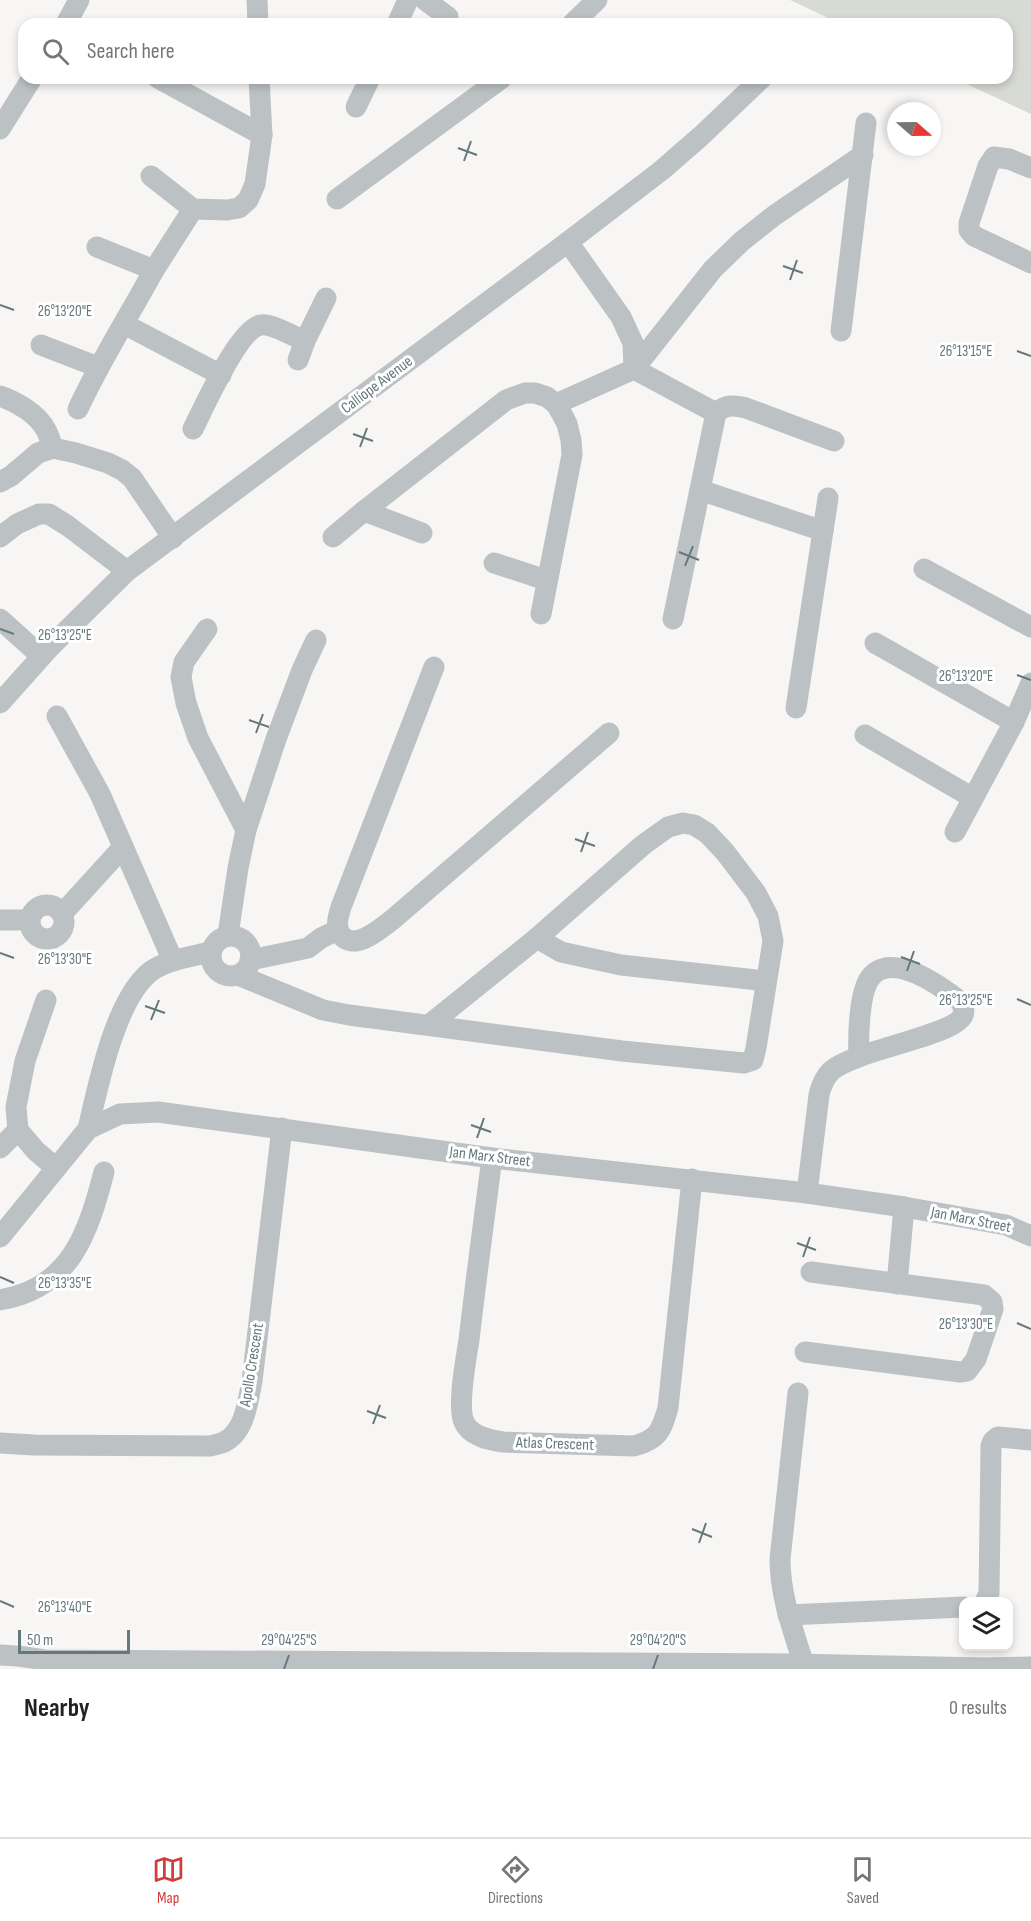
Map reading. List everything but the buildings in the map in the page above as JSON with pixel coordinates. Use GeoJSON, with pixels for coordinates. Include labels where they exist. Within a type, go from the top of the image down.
{"type":"FeatureCollection","features":[{"type":"Feature","properties":{"kind":"street"},"geometry":{"type":"LineString","coordinates":[[69,18],[79,0]]}},
{"type":"Feature","properties":{"kind":"street"},"geometry":{"type":"LineString","coordinates":[[257,0],[258,18]]}},
{"type":"Feature","properties":{"kind":"street"},"geometry":{"type":"LineString","coordinates":[[400,18],[408,0]]}},
{"type":"Feature","properties":{"kind":"street"},"geometry":{"type":"LineString","coordinates":[[425,0],[448,17]]}},
{"type":"Feature","properties":{"kind":"street"},"geometry":{"type":"LineString","coordinates":[[578,18],[597,0]]}},
{"type":"Feature","properties":{"kind":"street"},"geometry":{"type":"LineString","coordinates":[[3,118],[28,84]]}},
{"type":"Feature","properties":{"kind":"street"},"geometry":{"type":"LineString","coordinates":[[169,84],[262,135]]}},
{"type":"Feature","properties":{"kind":"street"},"geometry":{"type":"LineString","coordinates":[[151,176],[193,208],[226,210],[239,208],[248,200],[255,184],[262,135],[259,84]]}},
{"type":"Feature","properties":{"kind":"street"},"geometry":{"type":"LineString","coordinates":[[356,107],[367,84]]}},
{"type":"Feature","properties":{"kind":"street"},"geometry":{"type":"LineString","coordinates":[[337,199],[494,84]]}},
{"type":"Feature","properties":{"kind":"street","name":"Calliope Avenue"},"geometry":{"type":"LineString","coordinates":[[0,702],[42,656],[127,571],[662,170],[756,84]]}},
{"type":"Feature","properties":{"kind":"street"},"geometry":{"type":"LineString","coordinates":[[841,331],[866,123]]}},
{"type":"Feature","properties":{"kind":"street"},"geometry":{"type":"LineString","coordinates":[[556,404],[634,369],[713,269],[742,241],[775,215],[863,155]]}},
{"type":"Feature","properties":{"kind":"street"},"geometry":{"type":"LineString","coordinates":[[1031,168],[1009,159],[994,157],[988,165],[969,223],[969,230],[974,236],[1031,263]]}},
{"type":"Feature","properties":{"kind":"street"},"geometry":{"type":"LineString","coordinates":[[78,409],[98,367],[193,208]]}},
{"type":"Feature","properties":{"kind":"street"},"geometry":{"type":"LineString","coordinates":[[568,242],[621,317],[633,344],[634,369]]}},
{"type":"Feature","properties":{"kind":"street"},"geometry":{"type":"LineString","coordinates":[[97,248],[154,270]]}},
{"type":"Feature","properties":{"kind":"street"},"geometry":{"type":"LineString","coordinates":[[193,429],[239,344],[255,327],[266,325],[301,350],[326,298]]}},
{"type":"Feature","properties":{"kind":"street"},"geometry":{"type":"LineString","coordinates":[[124,324],[221,375]]}},
{"type":"Feature","properties":{"kind":"street"},"geometry":{"type":"LineString","coordinates":[[41,345],[98,367]]}},
{"type":"Feature","properties":{"kind":"street"},"geometry":{"type":"LineString","coordinates":[[634,369],[716,413]]}},
{"type":"Feature","properties":{"kind":"street"},"geometry":{"type":"LineString","coordinates":[[333,537],[506,400],[525,393],[547,397],[556,404],[567,424],[572,455],[541,614]]}},
{"type":"Feature","properties":{"kind":"street"},"geometry":{"type":"LineString","coordinates":[[0,396],[35,416],[46,430],[53,448]]}},
{"type":"Feature","properties":{"kind":"street"},"geometry":{"type":"LineString","coordinates":[[673,619],[716,413],[723,406],[740,406],[834,441]]}},
{"type":"Feature","properties":{"kind":"street"},"geometry":{"type":"LineString","coordinates":[[0,482],[38,453],[53,448],[87,456],[108,463],[132,478],[173,538]]}},
{"type":"Feature","properties":{"kind":"street"},"geometry":{"type":"LineString","coordinates":[[700,490],[822,531]]}},
{"type":"Feature","properties":{"kind":"street"},"geometry":{"type":"LineString","coordinates":[[796,708],[828,498]]}},
{"type":"Feature","properties":{"kind":"street"},"geometry":{"type":"LineString","coordinates":[[364,511],[422,533]]}},
{"type":"Feature","properties":{"kind":"street"},"geometry":{"type":"LineString","coordinates":[[0,537],[17,524],[39,514],[49,514],[62,521],[127,571]]}},
{"type":"Feature","properties":{"kind":"street"},"geometry":{"type":"LineString","coordinates":[[494,563],[546,580]]}},
{"type":"Feature","properties":{"kind":"street"},"geometry":{"type":"LineString","coordinates":[[924,569],[1031,627]]}},
{"type":"Feature","properties":{"kind":"street"},"geometry":{"type":"LineString","coordinates":[[0,619],[42,656]]}},
{"type":"Feature","properties":{"kind":"street"},"geometry":{"type":"LineString","coordinates":[[207,629],[184,662],[181,677],[186,703],[198,738],[246,830]]}},
{"type":"Feature","properties":{"kind":"street"},"geometry":{"type":"LineString","coordinates":[[228,935],[246,830],[276,739],[316,640]]}},
{"type":"Feature","properties":{"kind":"street"},"geometry":{"type":"LineString","coordinates":[[875,643],[1014,722]]}},
{"type":"Feature","properties":{"kind":"street"},"geometry":{"type":"LineString","coordinates":[[330,934],[337,921],[347,889],[434,667]]}},
{"type":"Feature","properties":{"kind":"street"},"geometry":{"type":"LineString","coordinates":[[955,832],[1014,722],[1031,684]]}},
{"type":"Feature","properties":{"kind":"street"},"geometry":{"type":"LineString","coordinates":[[57,716],[100,794],[173,961]]}},
{"type":"Feature","properties":{"kind":"street"},"geometry":{"type":"LineString","coordinates":[[429,1025],[537,938],[643,845],[668,827],[683,823],[694,825],[707,833],[725,852],[756,893],[768,916],[773,941],[755,1056],[750,1062],[744,1063],[622,1051],[349,1015],[323,1010],[293,1008],[265,1000],[241,988],[241,964],[240,938],[228,935],[216,941],[210,952],[210,958],[215,969],[241,964],[309,938],[330,934],[349,941],[360,940],[373,934],[609,733]]}},
{"type":"Feature","properties":{"kind":"street"},"geometry":{"type":"LineString","coordinates":[[865,735],[973,798]]}},
{"type":"Feature","properties":{"kind":"street"},"geometry":{"type":"LineString","coordinates":[[0,920],[30,920],[37,935],[47,938],[57,934],[63,925],[62,914],[123,847]]}},
{"type":"Feature","properties":{"kind":"street"},"geometry":{"type":"LineString","coordinates":[[537,938],[561,952],[603,962],[766,981]]}},
{"type":"Feature","properties":{"kind":"street"},"geometry":{"type":"LineString","coordinates":[[88,1129],[107,1053],[125,1005],[135,986],[151,971],[173,961],[210,952]]}},
{"type":"Feature","properties":{"kind":"street"},"geometry":{"type":"LineString","coordinates":[[807,1193],[815,1117],[822,1082],[830,1072],[840,1064],[859,1056],[925,1036],[946,1027],[963,1015],[964,1009],[961,1002],[908,969],[888,967],[878,971],[870,978],[865,990],[858,1033],[859,1056]]}},
{"type":"Feature","properties":{"kind":"street"},"geometry":{"type":"LineString","coordinates":[[46,1000],[25,1061],[16,1107],[18,1130],[36,1151],[56,1168]]}},
{"type":"Feature","properties":{"kind":"street","name":"Jan Marx Street"},"geometry":{"type":"LineString","coordinates":[[0,1237],[88,1129],[120,1114],[158,1112],[492,1158],[807,1193],[1006,1225],[1031,1236]]}},
{"type":"Feature","properties":{"kind":"street","name":"Apollo Crescent"},"geometry":{"type":"LineString","coordinates":[[0,1443],[210,1446],[224,1442],[234,1434],[244,1415],[252,1381],[282,1128]]}},
{"type":"Feature","properties":{"kind":"street"},"geometry":{"type":"LineString","coordinates":[[0,1148],[18,1130]]}},
{"type":"Feature","properties":{"kind":"street","name":"Atlas Crescent"},"geometry":{"type":"LineString","coordinates":[[492,1158],[461,1410],[462,1419],[467,1428],[489,1440],[503,1442],[634,1446],[650,1441],[658,1434],[664,1423],[668,1407],[692,1179]]}},
{"type":"Feature","properties":{"kind":"street"},"geometry":{"type":"LineString","coordinates":[[0,1300],[28,1293],[41,1286],[70,1260],[85,1233],[104,1172]]}},
{"type":"Feature","properties":{"kind":"street"},"geometry":{"type":"LineString","coordinates":[[897,1284],[904,1207]]}},
{"type":"Feature","properties":{"kind":"street"},"geometry":{"type":"LineString","coordinates":[[805,1352],[960,1372],[967,1371],[976,1359],[993,1309],[992,1302],[984,1295],[811,1272]]}},
{"type":"Feature","properties":{"kind":"street"},"geometry":{"type":"LineString","coordinates":[[796,1666],[781,1585],[780,1559],[798,1393]]}},
{"type":"Feature","properties":{"kind":"street"},"geometry":{"type":"LineString","coordinates":[[987,1597],[989,1593],[991,1446],[998,1437],[1031,1440]]}},
{"type":"Feature","properties":{"kind":"street"},"geometry":{"type":"LineString","coordinates":[[788,1615],[959,1607]]}},
{"type":"Feature","properties":{"kind":"street"},"geometry":{"type":"LineString","coordinates":[[11,1663],[45,1660],[289,1666],[1031,1667]]}},
{"type":"Feature","properties":{"kind":"shaded area"},"geometry":{"type":"Polygon","coordinates":[[[790,0],[1031,0],[1031,114],[967,84],[1013,84],[1013,18],[828,18],[790,0]]]}}]}
